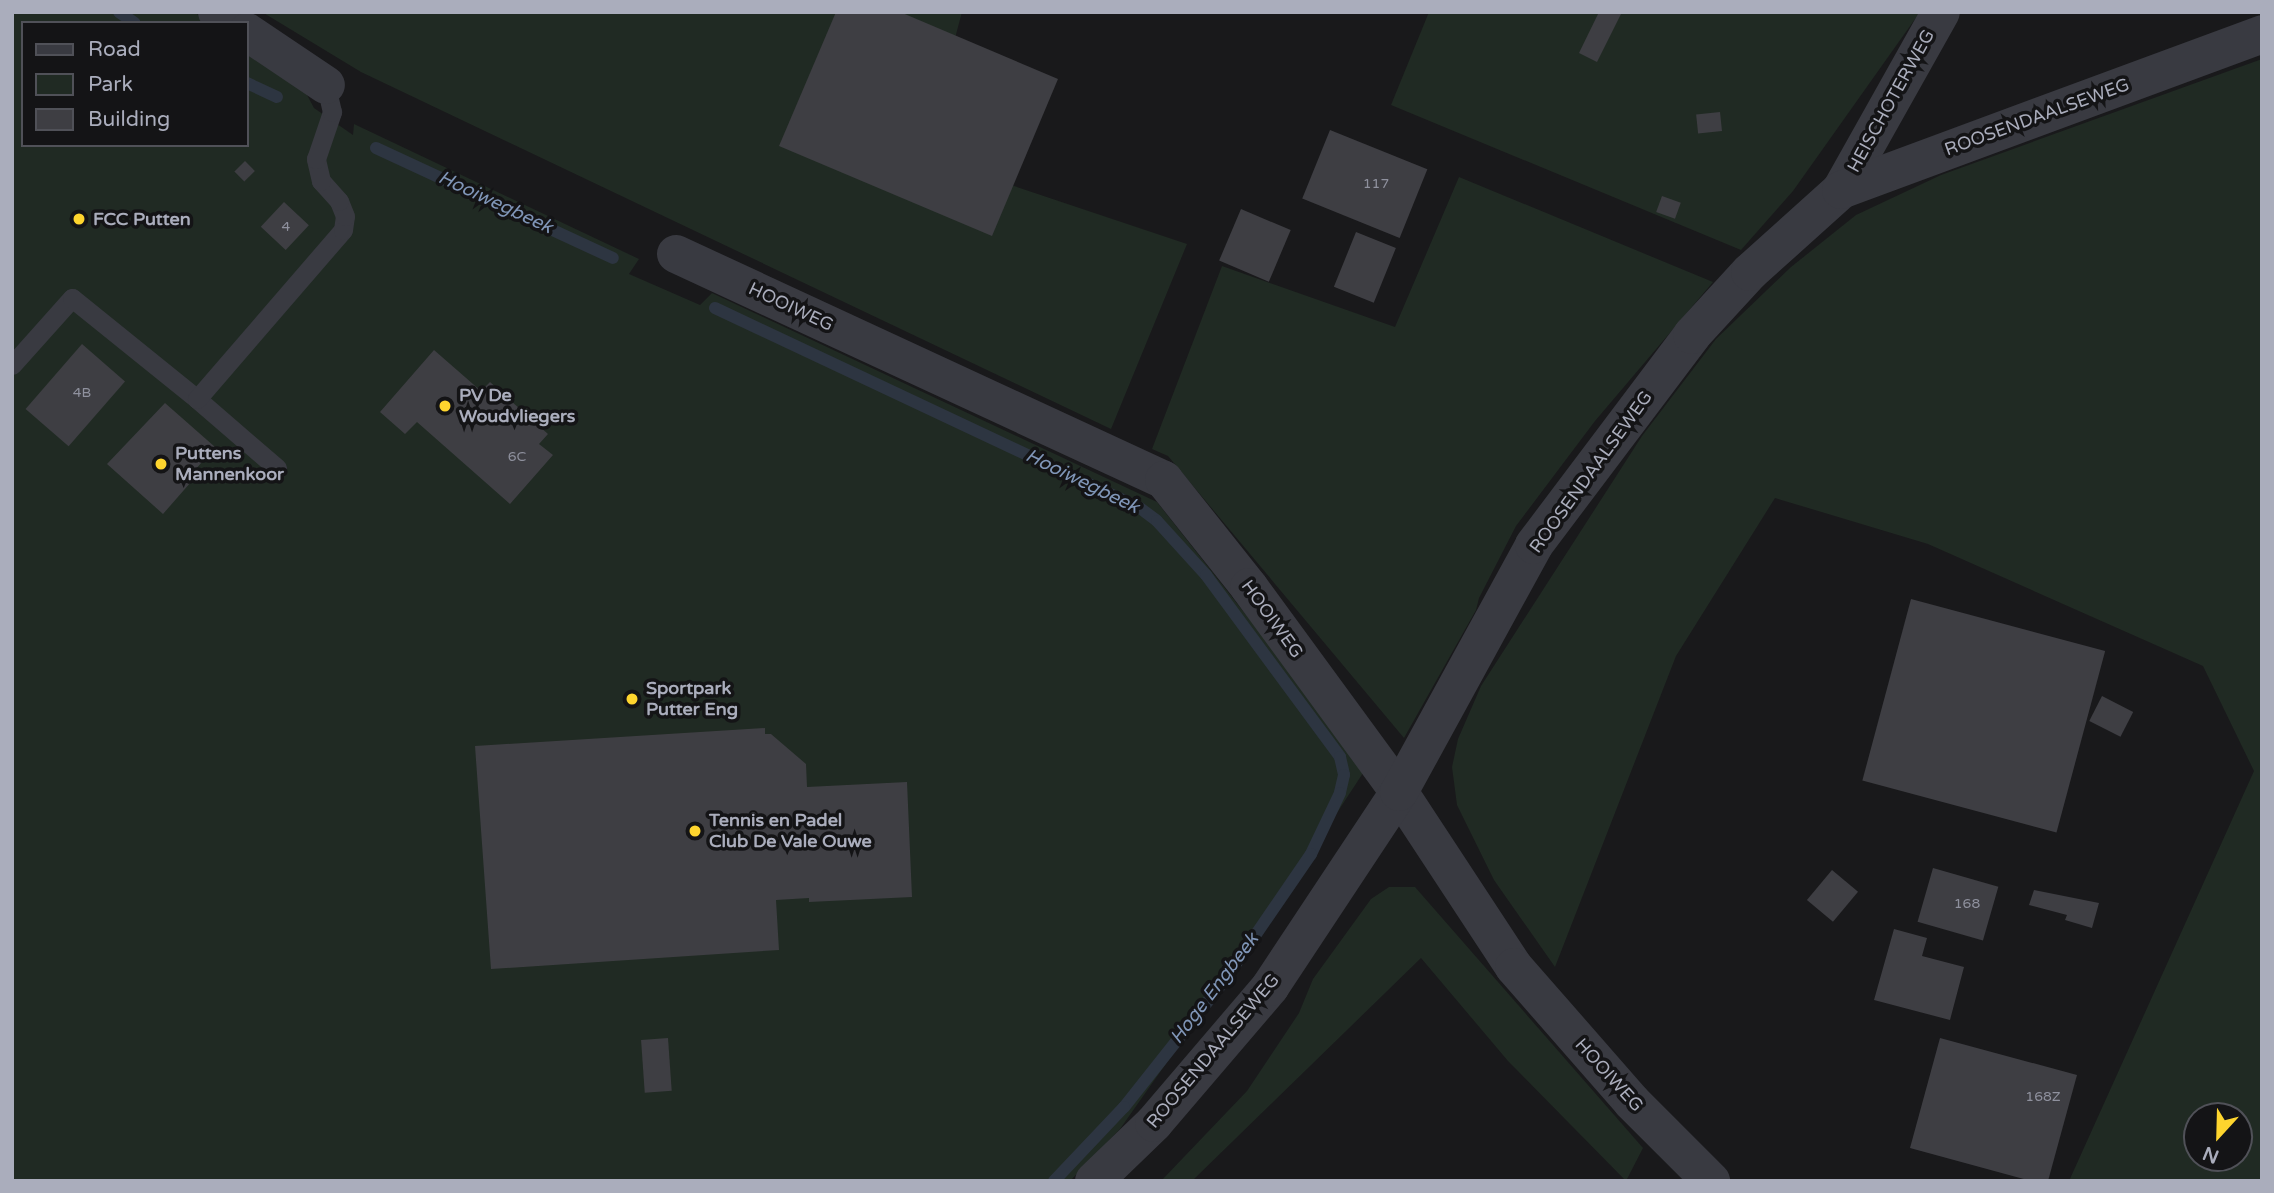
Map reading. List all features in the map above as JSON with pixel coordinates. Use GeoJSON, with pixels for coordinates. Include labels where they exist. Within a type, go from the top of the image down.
{"type":"FeatureCollection","features":[{"type":"Feature","properties":{"kind":"street","name":"HEISCHOTERWEG"},"geometry":{"type":"LineString","coordinates":[[1841,190],[1941,12]]}},
{"type":"Feature","properties":{"kind":"street"},"geometry":{"type":"LineString","coordinates":[[248,33],[326,85]]}},
{"type":"Feature","properties":{"kind":"street","name":"ROOSENDAALSEWEG"},"geometry":{"type":"LineString","coordinates":[[1094,1181],[1154,1123],[1270,988],[1399,792],[1534,545],[1692,335],[1751,272],[1841,190],[2262,34]]}},
{"type":"Feature","properties":{"kind":"street","name":"HOOIWEG"},"geometry":{"type":"LineString","coordinates":[[676,254],[1164,480],[1249,587],[1399,792],[1514,967],[1632,1102],[1711,1181]]}},
{"type":"Feature","properties":{"kind":"lane"},"geometry":{"type":"LineString","coordinates":[[197,399],[343,230],[345,216],[339,201],[321,181],[316,159],[332,112],[326,85]]}},
{"type":"Feature","properties":{"kind":"lane"},"geometry":{"type":"LineString","coordinates":[[12,365],[72,298],[277,468]]}},
{"type":"Feature","properties":{"kind":"green space","name":"Sportpark Putter Eng"},"geometry":{"type":"Polygon","coordinates":[[[12,12],[194,12],[207,21],[21,21],[21,147],[248,147],[248,48],[306,93],[314,108],[353,135],[354,124],[639,259],[629,274],[700,305],[712,293],[1157,502],[1347,743],[1363,773],[1265,923],[1120,1129],[1070,1181],[12,1181],[12,12]]]}},
{"type":"Feature","properties":{"kind":"green space"},"geometry":{"type":"Polygon","coordinates":[[[262,12],[962,12],[915,188],[1008,184],[1187,244],[1111,429],[361,72],[262,12]]]}},
{"type":"Feature","properties":{"kind":"green space"},"geometry":{"type":"Polygon","coordinates":[[[1429,12],[1920,12],[1793,191],[1741,250],[1391,105],[1429,12]]]}},
{"type":"Feature","properties":{"kind":"green space"},"geometry":{"type":"Polygon","coordinates":[[[2262,59],[2262,1181],[2069,1181],[2254,771],[2203,666],[1928,544],[1775,498],[1676,656],[1555,967],[1494,880],[1457,805],[1452,767],[1458,739],[1481,686],[1642,436],[1716,339],[1791,267],[1856,215],[1941,175],[2262,59]]]}},
{"type":"Feature","properties":{"kind":"green space"},"geometry":{"type":"Polygon","coordinates":[[[1459,177],[1713,282],[1595,421],[1516,526],[1479,598],[1476,610],[1404,738],[1168,456],[1152,449],[1222,266],[1395,327],[1459,177]]]}},
{"type":"Feature","properties":{"kind":"green space"},"geometry":{"type":"Polygon","coordinates":[[[1389,887],[1415,887],[1643,1148],[1626,1181],[1508,1061],[1421,958],[1192,1181],[1161,1181],[1247,1091],[1299,1013],[1313,979],[1371,899],[1389,887]]]}},
{"type":"Feature","properties":{"kind":"building"},"geometry":{"type":"Polygon","coordinates":[[[836,12],[900,12],[1058,79],[992,236],[779,146],[836,12]]]}},
{"type":"Feature","properties":{"kind":"building"},"geometry":{"type":"Polygon","coordinates":[[[1599,12],[1622,12],[1597,62],[1579,53],[1599,12]]]}},
{"type":"Feature","properties":{"kind":"building"},"geometry":{"type":"Polygon","coordinates":[[[1720,112],[1722,131],[1698,133],[1696,115],[1720,112]]]}},
{"type":"Feature","properties":{"kind":"building"},"geometry":{"type":"Polygon","coordinates":[[[1330,130],[1427,169],[1400,238],[1302,199],[1330,130]]]}},
{"type":"Feature","properties":{"kind":"building"},"geometry":{"type":"Polygon","coordinates":[[[245,161],[255,171],[244,182],[234,172],[245,161]]]}},
{"type":"Feature","properties":{"kind":"building"},"geometry":{"type":"Polygon","coordinates":[[[1662,196],[1681,203],[1675,219],[1656,212],[1662,196]]]}},
{"type":"Feature","properties":{"kind":"building"},"geometry":{"type":"Polygon","coordinates":[[[284,202],[309,225],[286,250],[261,227],[284,202]]]}},
{"type":"Feature","properties":{"kind":"building"},"geometry":{"type":"Polygon","coordinates":[[[1241,209],[1291,230],[1269,282],[1219,261],[1241,209]]]}},
{"type":"Feature","properties":{"kind":"building"},"geometry":{"type":"Polygon","coordinates":[[[1356,232],[1396,248],[1374,303],[1334,287],[1356,232]]]}},
{"type":"Feature","properties":{"kind":"building"},"geometry":{"type":"Polygon","coordinates":[[[82,344],[125,381],[69,446],[26,409],[82,344]]]}},
{"type":"Feature","properties":{"kind":"building"},"geometry":{"type":"Polygon","coordinates":[[[434,350],[481,391],[490,382],[548,434],[539,444],[553,455],[510,504],[417,422],[405,434],[380,412],[434,350]]]}},
{"type":"Feature","properties":{"kind":"building"},"geometry":{"type":"Polygon","coordinates":[[[165,403],[215,447],[195,470],[198,474],[163,514],[107,464],[165,403]]]}},
{"type":"Feature","properties":{"kind":"building"},"geometry":{"type":"Polygon","coordinates":[[[1911,599],[2105,651],[2056,833],[1862,781],[1911,599]]]}},
{"type":"Feature","properties":{"kind":"building"},"geometry":{"type":"Polygon","coordinates":[[[2102,696],[2133,712],[2120,737],[2089,721],[2102,696]]]}},
{"type":"Feature","properties":{"kind":"building","name":"Tennis en Padel Club De Vale Ouwe"},"geometry":{"type":"Polygon","coordinates":[[[765,728],[765,734],[771,734],[806,764],[807,787],[907,782],[912,897],[809,902],[809,898],[776,900],[779,950],[491,969],[475,746],[765,728]]]}},
{"type":"Feature","properties":{"kind":"building"},"geometry":{"type":"Polygon","coordinates":[[[1933,868],[1998,887],[1983,941],[1918,922],[1933,868]]]}},
{"type":"Feature","properties":{"kind":"building"},"geometry":{"type":"Polygon","coordinates":[[[1832,870],[1858,892],[1833,922],[1807,900],[1832,870]]]}},
{"type":"Feature","properties":{"kind":"building"},"geometry":{"type":"Polygon","coordinates":[[[2034,890],[2099,903],[2092,928],[2065,920],[2067,915],[2029,905],[2034,890]]]}},
{"type":"Feature","properties":{"kind":"building"},"geometry":{"type":"Polygon","coordinates":[[[1894,929],[1927,938],[1922,956],[1964,967],[1950,1020],[1874,1000],[1894,929]]]}},
{"type":"Feature","properties":{"kind":"building"},"geometry":{"type":"Polygon","coordinates":[[[668,1038],[672,1091],[645,1093],[641,1040],[668,1038]]]}},
{"type":"Feature","properties":{"kind":"building"},"geometry":{"type":"Polygon","coordinates":[[[1940,1038],[2077,1075],[2048,1181],[2031,1181],[1910,1148],[1940,1038]]]}},
{"type":"Feature","properties":{"kind":"waterway","name":"Hooiwegbeek"},"geometry":{"type":"LineString","coordinates":[[119,12],[132,21]]}},
{"type":"Feature","properties":{"kind":"waterway","name":"Hooiwegbeek"},"geometry":{"type":"LineString","coordinates":[[248,83],[277,97]]}},
{"type":"Feature","properties":{"kind":"waterway","name":"Hooiwegbeek"},"geometry":{"type":"LineString","coordinates":[[376,148],[613,258]]}},
{"type":"Feature","properties":{"kind":"waterway","name":"Hooiwegbeek"},"geometry":{"type":"LineString","coordinates":[[715,308],[1140,508],[1157,521],[1206,575],[1340,757],[1344,775],[1340,793],[1311,854],[1224,981],[1124,1107],[1054,1181]]}},
{"type":"Feature","properties":{"kind":"place","name":"FCC Putten"},"geometry":{"type":"Point","coordinates":[79,219]}},
{"type":"Feature","properties":{"kind":"place","name":"PV De Woudvliegers"},"geometry":{"type":"Point","coordinates":[445,406]}},
{"type":"Feature","properties":{"kind":"place","name":"Puttens Mannenkoor"},"geometry":{"type":"Point","coordinates":[161,464]}},
{"type":"Feature","properties":{"kind":"place","name":"Sportpark Putter Eng"},"geometry":{"type":"Point","coordinates":[632,699]}},
{"type":"Feature","properties":{"kind":"place","name":"Tennis en Padel Club De Vale Ouwe"},"geometry":{"type":"Point","coordinates":[695,831]}},
{"type":"Feature","properties":{"kind":"water label","name":"Hoge Engbeek"},"geometry":{"type":"Point","coordinates":[1215,989]}}]}
